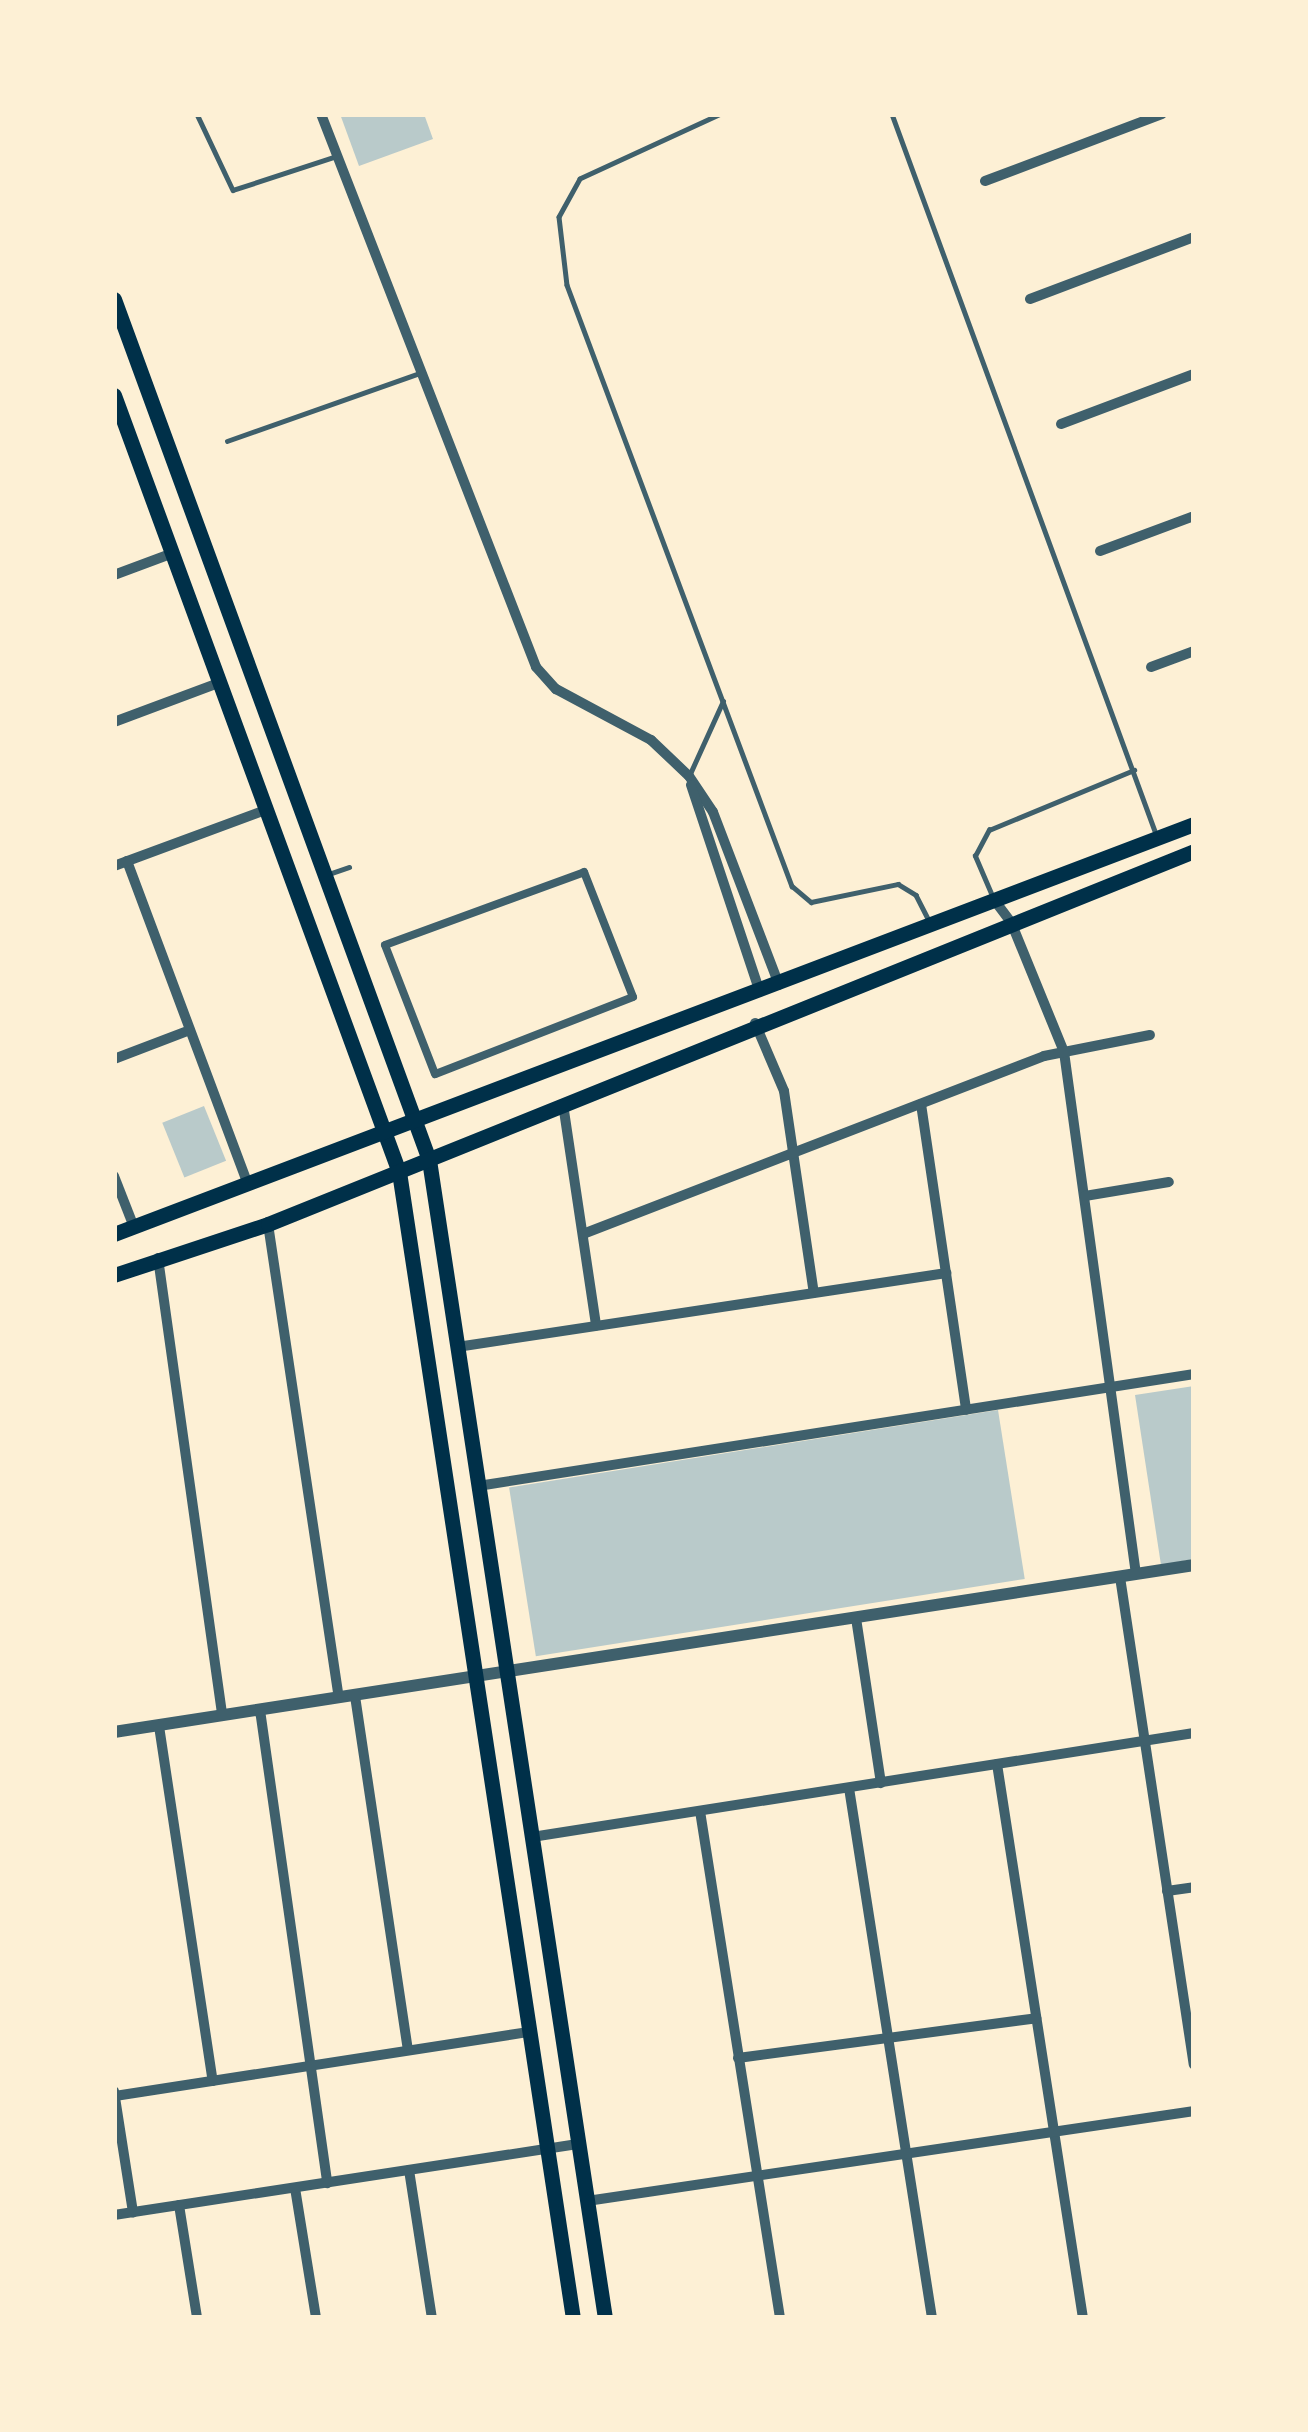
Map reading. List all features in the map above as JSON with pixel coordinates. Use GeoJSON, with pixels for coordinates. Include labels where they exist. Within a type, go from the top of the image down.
{"type":"FeatureCollection","features":[{"type":"Feature","properties":{"kind":"main road"},"geometry":{"type":"LineString","coordinates":[[114,299],[429,1160],[605,2318]]}},
{"type":"Feature","properties":{"kind":"main road"},"geometry":{"type":"LineString","coordinates":[[114,395],[121,434],[173,553],[389,1132],[399,1172],[573,2318]]}},
{"type":"Feature","properties":{"kind":"main road"},"geometry":{"type":"LineString","coordinates":[[114,1234],[1194,824]]}},
{"type":"Feature","properties":{"kind":"main road"},"geometry":{"type":"LineString","coordinates":[[114,1275],[268,1224],[754,1022],[1194,851]]}},
{"type":"Feature","properties":{"kind":"street"},"geometry":{"type":"LineString","coordinates":[[321,114],[536,667],[556,689],[651,740],[689,776],[713,812],[778,985]]}},
{"type":"Feature","properties":{"kind":"street"},"geometry":{"type":"LineString","coordinates":[[985,181],[1162,114]]}},
{"type":"Feature","properties":{"kind":"street"},"geometry":{"type":"LineString","coordinates":[[1030,299],[1194,237]]}},
{"type":"Feature","properties":{"kind":"street"},"geometry":{"type":"LineString","coordinates":[[1061,424],[1194,374]]}},
{"type":"Feature","properties":{"kind":"street"},"geometry":{"type":"LineString","coordinates":[[1100,550],[1194,516]]}},
{"type":"Feature","properties":{"kind":"street"},"geometry":{"type":"LineString","coordinates":[[114,575],[173,553]]}},
{"type":"Feature","properties":{"kind":"street"},"geometry":{"type":"LineString","coordinates":[[1151,667],[1194,651]]}},
{"type":"Feature","properties":{"kind":"street"},"geometry":{"type":"LineString","coordinates":[[114,722],[221,682]]}},
{"type":"Feature","properties":{"kind":"street"},"geometry":{"type":"LineString","coordinates":[[689,776],[760,992]]}},
{"type":"Feature","properties":{"kind":"street"},"geometry":{"type":"LineString","coordinates":[[114,866],[268,809]]}},
{"type":"Feature","properties":{"kind":"street"},"geometry":{"type":"LineString","coordinates":[[127,861],[248,1185]]}},
{"type":"Feature","properties":{"kind":"street"},"geometry":{"type":"LineString","coordinates":[[584,872],[633,997],[434,1074],[385,945],[584,872]]}},
{"type":"Feature","properties":{"kind":"street"},"geometry":{"type":"LineString","coordinates":[[994,902],[1011,922],[1064,1052],[1136,1574]]}},
{"type":"Feature","properties":{"kind":"street"},"geometry":{"type":"LineString","coordinates":[[754,1022],[782,1080],[814,1293]]}},
{"type":"Feature","properties":{"kind":"street"},"geometry":{"type":"LineString","coordinates":[[114,1059],[190,1030]]}},
{"type":"Feature","properties":{"kind":"street"},"geometry":{"type":"LineString","coordinates":[[583,1234],[1064,1052],[1150,1035]]}},
{"type":"Feature","properties":{"kind":"street"},"geometry":{"type":"LineString","coordinates":[[562,1100],[596,1326]]}},
{"type":"Feature","properties":{"kind":"street"},"geometry":{"type":"LineString","coordinates":[[921,1104],[966,1409]]}},
{"type":"Feature","properties":{"kind":"street"},"geometry":{"type":"LineString","coordinates":[[114,1176],[134,1227]]}},
{"type":"Feature","properties":{"kind":"street"},"geometry":{"type":"LineString","coordinates":[[1084,1196],[1169,1182]]}},
{"type":"Feature","properties":{"kind":"street"},"geometry":{"type":"LineString","coordinates":[[268,1224],[339,1698]]}},
{"type":"Feature","properties":{"kind":"street"},"geometry":{"type":"LineString","coordinates":[[158,1258],[222,1716]]}},
{"type":"Feature","properties":{"kind":"street"},"geometry":{"type":"LineString","coordinates":[[457,1347],[946,1273]]}},
{"type":"Feature","properties":{"kind":"street"},"geometry":{"type":"LineString","coordinates":[[478,1486],[1194,1374]]}},
{"type":"Feature","properties":{"kind":"street"},"geometry":{"type":"LineString","coordinates":[[114,1732],[1194,1565]]}},
{"type":"Feature","properties":{"kind":"street"},"geometry":{"type":"LineString","coordinates":[[1120,1577],[1194,2064]]}},
{"type":"Feature","properties":{"kind":"street"},"geometry":{"type":"LineString","coordinates":[[856,1618],[881,1783]]}},
{"type":"Feature","properties":{"kind":"street"},"geometry":{"type":"LineString","coordinates":[[355,1696],[408,2050]]}},
{"type":"Feature","properties":{"kind":"street"},"geometry":{"type":"LineString","coordinates":[[260,1710],[327,2183]]}},
{"type":"Feature","properties":{"kind":"street"},"geometry":{"type":"LineString","coordinates":[[159,1726],[212,2080]]}},
{"type":"Feature","properties":{"kind":"street"},"geometry":{"type":"LineString","coordinates":[[532,1837],[1194,1733]]}},
{"type":"Feature","properties":{"kind":"street"},"geometry":{"type":"LineString","coordinates":[[997,1764],[1083,2318]]}},
{"type":"Feature","properties":{"kind":"street"},"geometry":{"type":"LineString","coordinates":[[849,1787],[932,2318]]}},
{"type":"Feature","properties":{"kind":"street"},"geometry":{"type":"LineString","coordinates":[[700,1811],[780,2318]]}},
{"type":"Feature","properties":{"kind":"street"},"geometry":{"type":"LineString","coordinates":[[1167,1891],[1194,1887]]}},
{"type":"Feature","properties":{"kind":"street"},"geometry":{"type":"LineString","coordinates":[[738,2058],[1036,2018]]}},
{"type":"Feature","properties":{"kind":"street"},"geometry":{"type":"LineString","coordinates":[[133,2212],[114,2093],[529,2032]]}},
{"type":"Feature","properties":{"kind":"street"},"geometry":{"type":"LineString","coordinates":[[587,2201],[1194,2111]]}},
{"type":"Feature","properties":{"kind":"street"},"geometry":{"type":"LineString","coordinates":[[114,2216],[578,2144]]}},
{"type":"Feature","properties":{"kind":"street"},"geometry":{"type":"LineString","coordinates":[[409,2170],[432,2318]]}},
{"type":"Feature","properties":{"kind":"street"},"geometry":{"type":"LineString","coordinates":[[295,2188],[316,2318]]}},
{"type":"Feature","properties":{"kind":"street"},"geometry":{"type":"LineString","coordinates":[[179,2205],[197,2318]]}},
{"type":"Feature","properties":{"kind":"lane"},"geometry":{"type":"LineString","coordinates":[[197,114],[233,190],[337,156]]}},
{"type":"Feature","properties":{"kind":"lane"},"geometry":{"type":"LineString","coordinates":[[721,114],[590,169],[566,196],[558,246],[799,897],[811,902],[898,884],[916,895],[932,926]]}},
{"type":"Feature","properties":{"kind":"lane"},"geometry":{"type":"LineString","coordinates":[[892,114],[1134,770],[1163,863]]}},
{"type":"Feature","properties":{"kind":"lane"},"geometry":{"type":"LineString","coordinates":[[227,441],[421,372]]}},
{"type":"Feature","properties":{"kind":"lane"},"geometry":{"type":"LineString","coordinates":[[689,776],[723,701]]}},
{"type":"Feature","properties":{"kind":"lane"},"geometry":{"type":"LineString","coordinates":[[994,902],[975,856],[989,830],[1134,770]]}},
{"type":"Feature","properties":{"kind":"lane"},"geometry":{"type":"LineString","coordinates":[[326,875],[349,866]]}},
{"type":"Feature","properties":{"kind":"shaded area"},"geometry":{"type":"Polygon","coordinates":[[[340,114],[424,114],[433,139],[359,166],[340,114]]]}},
{"type":"Feature","properties":{"kind":"shaded area"},"geometry":{"type":"Polygon","coordinates":[[[204,1106],[226,1161],[184,1178],[162,1123],[204,1106]]]}},
{"type":"Feature","properties":{"kind":"shaded area"},"geometry":{"type":"Polygon","coordinates":[[[1194,1386],[1194,1559],[1161,1565],[1135,1395],[1194,1386]]]}},
{"type":"Feature","properties":{"kind":"shaded area"},"geometry":{"type":"Polygon","coordinates":[[[998,1410],[1025,1579],[536,1656],[509,1487],[998,1410]]]}}]}
